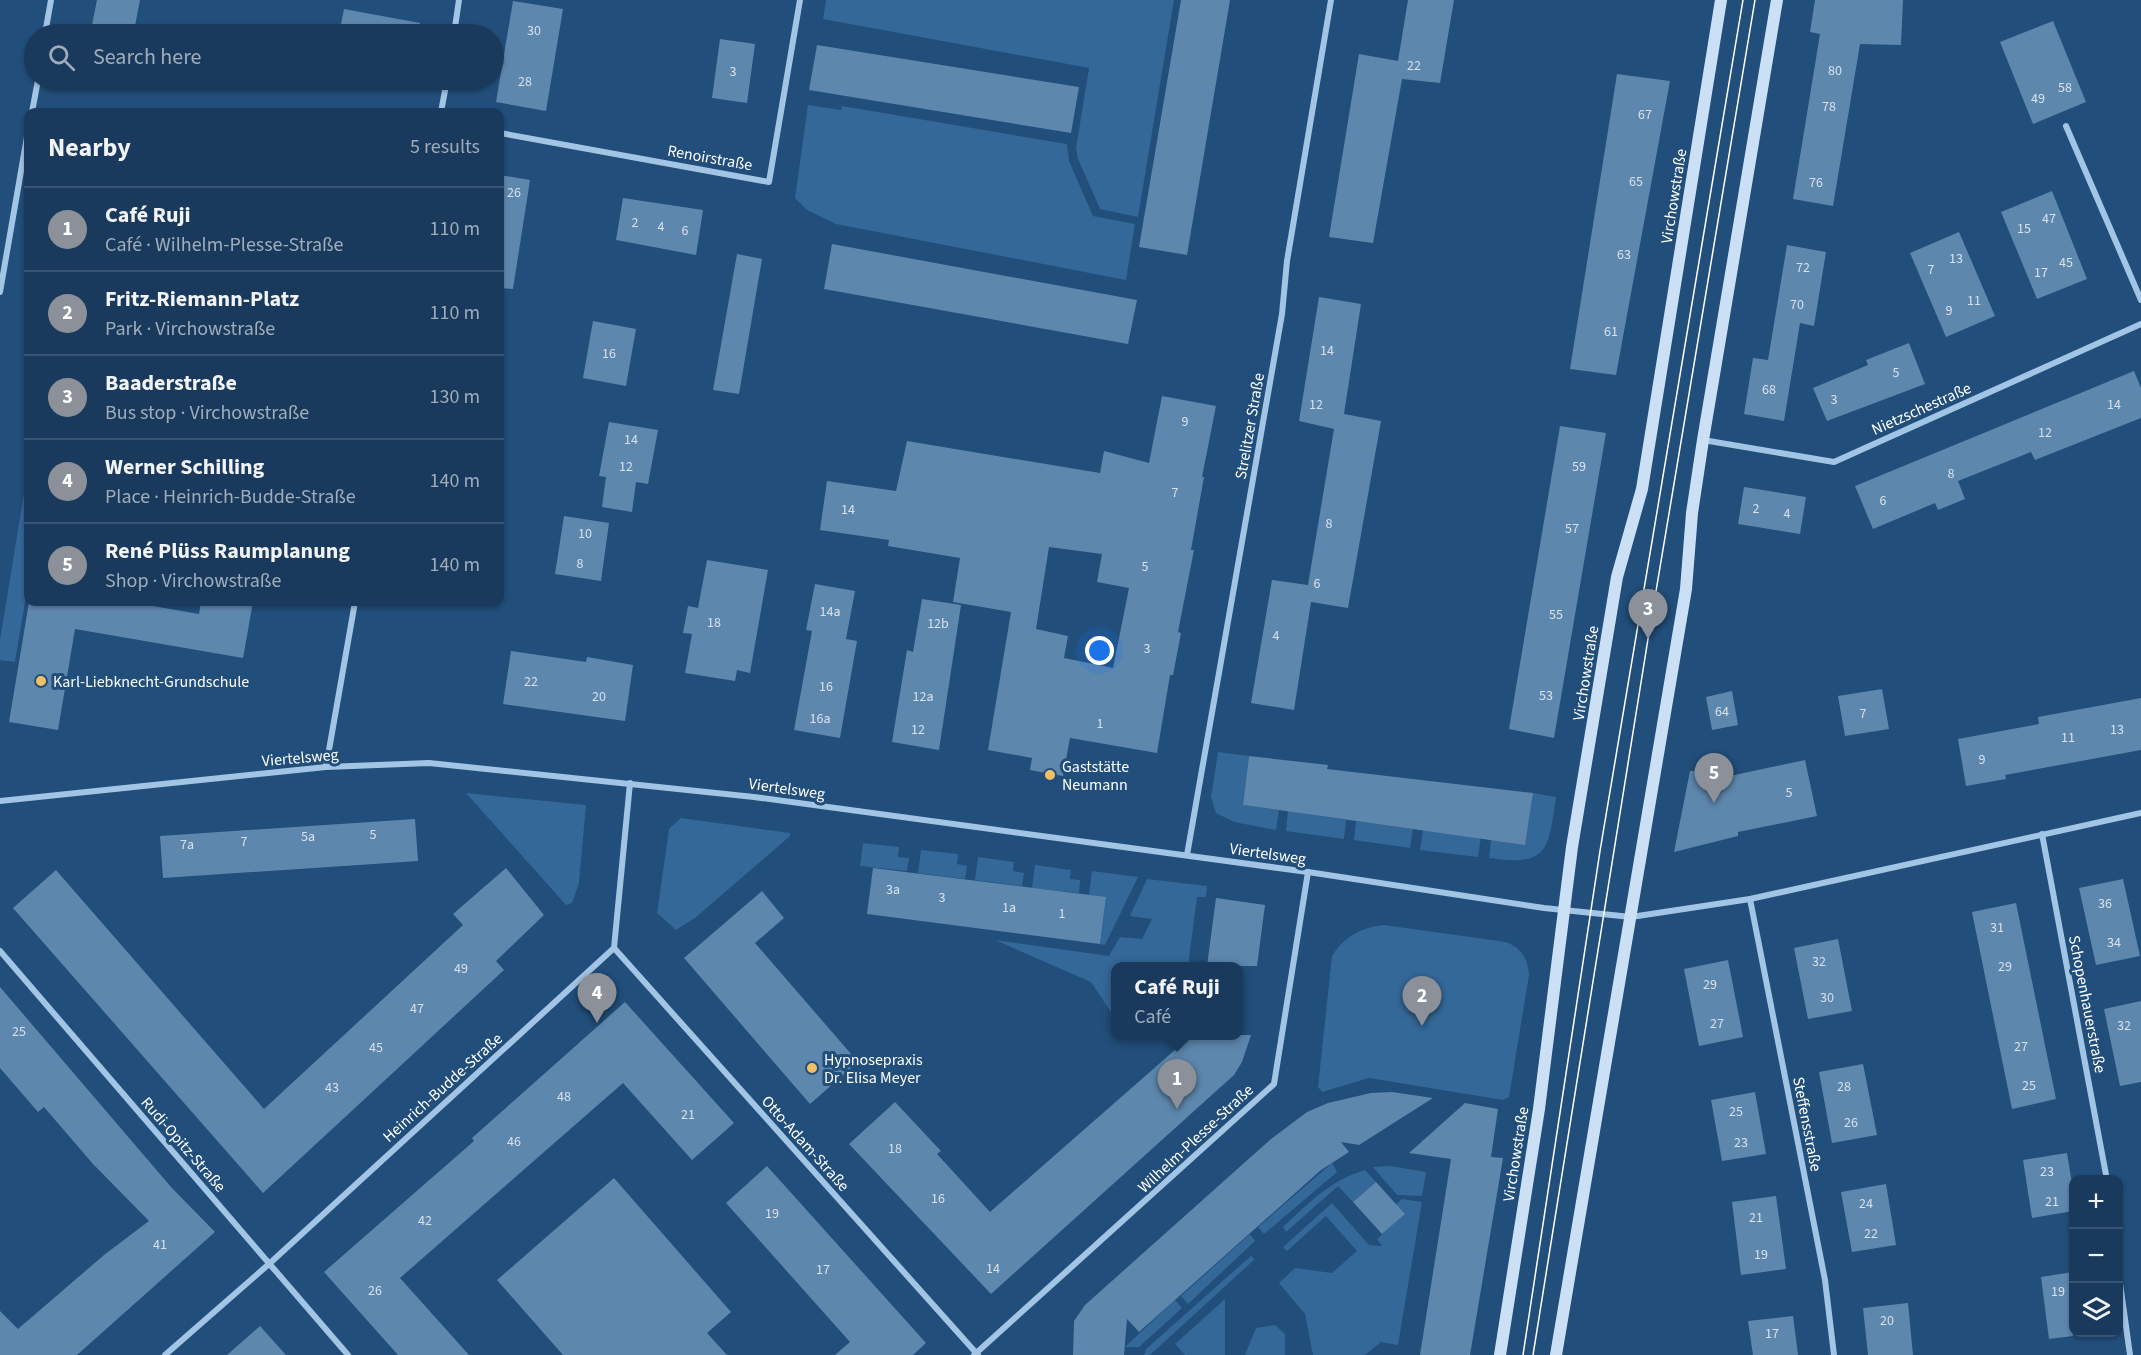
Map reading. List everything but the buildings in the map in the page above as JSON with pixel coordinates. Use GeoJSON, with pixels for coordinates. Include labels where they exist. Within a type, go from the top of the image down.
{"type":"FeatureCollection","features":[{"type":"Feature","properties":{"kind":"main road","name":"Virchowstraße"},"geometry":{"type":"LineString","coordinates":[[1500,1355],[1539,1109],[1566,911],[1572,847],[1617,577],[1642,489],[1721,0]]}},
{"type":"Feature","properties":{"kind":"main road"},"geometry":{"type":"LineString","coordinates":[[1556,1355],[1686,589],[1692,513],[1703,441],[1777,0]]}},
{"type":"Feature","properties":{"kind":"street"},"geometry":{"type":"LineString","coordinates":[[47,24],[51,0]]}},
{"type":"Feature","properties":{"kind":"street"},"geometry":{"type":"LineString","coordinates":[[455,24],[459,0]]}},
{"type":"Feature","properties":{"kind":"street","name":"Renoirstraße"},"geometry":{"type":"LineString","coordinates":[[504,134],[770,182],[800,0]]}},
{"type":"Feature","properties":{"kind":"street","name":"Strelitzer Straße"},"geometry":{"type":"LineString","coordinates":[[1187,855],[1280,325],[1287,261],[1331,0]]}},
{"type":"Feature","properties":{"kind":"street"},"geometry":{"type":"LineString","coordinates":[[33,108],[36,90]]}},
{"type":"Feature","properties":{"kind":"street"},"geometry":{"type":"LineString","coordinates":[[442,108],[445,90]]}},
{"type":"Feature","properties":{"kind":"street"},"geometry":{"type":"LineString","coordinates":[[2066,126],[2141,300]]}},
{"type":"Feature","properties":{"kind":"street"},"geometry":{"type":"LineString","coordinates":[[0,292],[24,154]]}},
{"type":"Feature","properties":{"kind":"street","name":"Nietzschestraße"},"geometry":{"type":"LineString","coordinates":[[1703,441],[1834,462],[2141,324]]}},
{"type":"Feature","properties":{"kind":"street"},"geometry":{"type":"LineString","coordinates":[[326,767],[354,606]]}},
{"type":"Feature","properties":{"kind":"street","name":"Viertelsweg"},"geometry":{"type":"LineString","coordinates":[[0,801],[326,767],[429,763],[754,797],[1187,855],[1566,911],[1631,917],[1750,899],[2141,813]]}},
{"type":"Feature","properties":{"kind":"street"},"geometry":{"type":"LineString","coordinates":[[614,948],[630,783]]}},
{"type":"Feature","properties":{"kind":"street","name":"Schopenhauerstraße"},"geometry":{"type":"LineString","coordinates":[[2042,834],[2106,1175]]}},
{"type":"Feature","properties":{"kind":"street","name":"Wilhelm-Plesse-Straße"},"geometry":{"type":"LineString","coordinates":[[976,1354],[1274,1084],[1308,872]]}},
{"type":"Feature","properties":{"kind":"street","name":"Steffensstraße"},"geometry":{"type":"LineString","coordinates":[[1750,899],[1825,1280],[1834,1355]]}},
{"type":"Feature","properties":{"kind":"street","name":"Heinrich-Budde-Straße"},"geometry":{"type":"LineString","coordinates":[[165,1355],[269,1264],[614,948]]}},
{"type":"Feature","properties":{"kind":"street","name":"Otto-Adam-Straße"},"geometry":{"type":"LineString","coordinates":[[614,948],[976,1354]]}},
{"type":"Feature","properties":{"kind":"street","name":"Rudi-Opitz-Straße"},"geometry":{"type":"LineString","coordinates":[[0,951],[348,1355]]}},
{"type":"Feature","properties":{"kind":"street"},"geometry":{"type":"LineString","coordinates":[[2120,1283],[2130,1355]]}},
{"type":"Feature","properties":{"kind":"shaded area"},"geometry":{"type":"Polygon","coordinates":[[[826,0],[1174,0],[1138,217],[1100,209],[1078,159],[1076,148],[1089,68],[823,19],[826,0]]]}},
{"type":"Feature","properties":{"kind":"shaded area"},"geometry":{"type":"Polygon","coordinates":[[[808,105],[841,110],[842,106],[1067,144],[1069,161],[1093,216],[1135,224],[1126,280],[836,224],[807,210],[795,198],[808,105]]]}},
{"type":"Feature","properties":{"kind":"shaded area"},"geometry":{"type":"Polygon","coordinates":[[[24,493],[24,606],[15,662],[0,660],[0,640],[24,493]]]}},
{"type":"Feature","properties":{"kind":"shaded area"},"geometry":{"type":"Polygon","coordinates":[[[1218,752],[1249,756],[1243,805],[1279,810],[1276,830],[1234,822],[1216,813],[1211,797],[1218,752]]]}},
{"type":"Feature","properties":{"kind":"shaded area"},"geometry":{"type":"Polygon","coordinates":[[[466,793],[586,805],[579,883],[572,903],[566,905],[466,793]]]}},
{"type":"Feature","properties":{"kind":"shaded area"},"geometry":{"type":"Polygon","coordinates":[[[1533,793],[1556,797],[1551,830],[1542,850],[1535,856],[1524,860],[1489,858],[1491,839],[1525,844],[1533,793]]]}},
{"type":"Feature","properties":{"kind":"shaded area"},"geometry":{"type":"Polygon","coordinates":[[[1288,811],[1346,820],[1344,839],[1286,831],[1288,811]]]}},
{"type":"Feature","properties":{"kind":"shaded area"},"geometry":{"type":"Polygon","coordinates":[[[681,818],[790,833],[790,836],[695,918],[676,930],[657,913],[669,829],[681,818]]]}},
{"type":"Feature","properties":{"kind":"shaded area"},"geometry":{"type":"Polygon","coordinates":[[[1356,821],[1413,829],[1410,848],[1354,840],[1356,821]]]}},
{"type":"Feature","properties":{"kind":"shaded area"},"geometry":{"type":"Polygon","coordinates":[[[1423,830],[1481,837],[1478,857],[1420,850],[1423,830]]]}},
{"type":"Feature","properties":{"kind":"shaded area"},"geometry":{"type":"Polygon","coordinates":[[[863,843],[899,847],[898,857],[909,858],[907,871],[860,866],[863,843]]]}},
{"type":"Feature","properties":{"kind":"shaded area"},"geometry":{"type":"Polygon","coordinates":[[[921,850],[958,854],[957,864],[967,866],[965,879],[918,873],[921,850]]]}},
{"type":"Feature","properties":{"kind":"shaded area"},"geometry":{"type":"Polygon","coordinates":[[[978,857],[1014,862],[1013,871],[1024,873],[1022,886],[975,880],[978,857]]]}},
{"type":"Feature","properties":{"kind":"shaded area"},"geometry":{"type":"Polygon","coordinates":[[[1035,865],[1071,870],[1070,879],[1080,880],[1079,893],[1032,888],[1035,865]]]}},
{"type":"Feature","properties":{"kind":"shaded area"},"geometry":{"type":"Polygon","coordinates":[[[1092,871],[1138,877],[1105,945],[1100,944],[1106,898],[1089,895],[1092,871]]]}},
{"type":"Feature","properties":{"kind":"shaded area"},"geometry":{"type":"Polygon","coordinates":[[[1147,879],[1207,886],[1206,897],[1197,897],[1189,962],[1111,962],[1111,1012],[1091,982],[995,940],[1109,956],[1120,937],[1142,939],[1152,919],[1130,916],[1147,879]]]}},
{"type":"Feature","properties":{"kind":"shaded area"},"geometry":{"type":"Polygon","coordinates":[[[1384,925],[1506,942],[1523,954],[1529,975],[1509,1097],[1503,1100],[1369,1078],[1322,1092],[1318,1087],[1332,956],[1342,943],[1354,934],[1384,925]]]}},
{"type":"Feature","properties":{"kind":"shaded area"},"geometry":{"type":"Polygon","coordinates":[[[1332,1163],[1337,1172],[1264,1234],[1258,1227],[1332,1163]]]}},
{"type":"Feature","properties":{"kind":"shaded area"},"geometry":{"type":"Polygon","coordinates":[[[1390,1166],[1426,1172],[1422,1196],[1397,1195],[1373,1167],[1390,1166]]]}},
{"type":"Feature","properties":{"kind":"shaded area"},"geometry":{"type":"Polygon","coordinates":[[[1365,1170],[1376,1182],[1353,1202],[1338,1186],[1286,1232],[1283,1227],[1321,1193],[1341,1180],[1365,1170]]]}},
{"type":"Feature","properties":{"kind":"shaded area"},"geometry":{"type":"Polygon","coordinates":[[[1402,1199],[1422,1202],[1398,1345],[1381,1342],[1365,1355],[1313,1355],[1305,1314],[1279,1283],[1295,1268],[1332,1273],[1357,1251],[1326,1216],[1287,1251],[1283,1247],[1332,1203],[1369,1245],[1382,1246],[1377,1239],[1404,1214],[1396,1204],[1402,1199]]]}},
{"type":"Feature","properties":{"kind":"shaded area"},"geometry":{"type":"Polygon","coordinates":[[[1250,1234],[1255,1241],[1188,1304],[1181,1296],[1250,1234]]]}},
{"type":"Feature","properties":{"kind":"shaded area"},"geometry":{"type":"Polygon","coordinates":[[[1251,1256],[1255,1259],[1150,1355],[1144,1355],[1146,1349],[1251,1256]]]}},
{"type":"Feature","properties":{"kind":"shaded area"},"geometry":{"type":"Polygon","coordinates":[[[1225,1299],[1225,1355],[1185,1355],[1175,1344],[1225,1299]]]}},
{"type":"Feature","properties":{"kind":"shaded area"},"geometry":{"type":"Polygon","coordinates":[[[1175,1300],[1182,1308],[1139,1347],[1125,1347],[1175,1300]]]}},
{"type":"Feature","properties":{"kind":"shaded area"},"geometry":{"type":"Polygon","coordinates":[[[1275,1325],[1285,1334],[1285,1355],[1245,1355],[1256,1328],[1275,1325]]]}},
{"type":"Feature","properties":{"kind":"tram line"},"geometry":{"type":"LineString","coordinates":[[1523,1355],[1600,851],[1743,0]]}},
{"type":"Feature","properties":{"kind":"tram line"},"geometry":{"type":"LineString","coordinates":[[1533,1355],[1648,639],[1755,0]]}},
{"type":"Feature","properties":{"kind":"place","name":"Baaderstraße"},"geometry":{"type":"Point","coordinates":[1648,639]}},
{"type":"Feature","properties":{"kind":"place","name":"Karl-Liebknecht-Grundschule"},"geometry":{"type":"Point","coordinates":[41,681]}},
{"type":"Feature","properties":{"kind":"place","name":"Gaststätte Neumann"},"geometry":{"type":"Point","coordinates":[1050,775]}},
{"type":"Feature","properties":{"kind":"place","name":"René Plüss Raumplanung"},"geometry":{"type":"Point","coordinates":[1714,803]}},
{"type":"Feature","properties":{"kind":"place","name":"Werner Schilling"},"geometry":{"type":"Point","coordinates":[597,1023]}},
{"type":"Feature","properties":{"kind":"place","name":"Fritz-Riemann-Platz"},"geometry":{"type":"Point","coordinates":[1422,1026]}},
{"type":"Feature","properties":{"kind":"place","name":"Hypnosepraxis Dr. Elisa Meyer"},"geometry":{"type":"Point","coordinates":[812,1068]}},
{"type":"Feature","properties":{"kind":"place","name":"Café Ruji"},"geometry":{"type":"Point","coordinates":[1177,1109]}}]}
